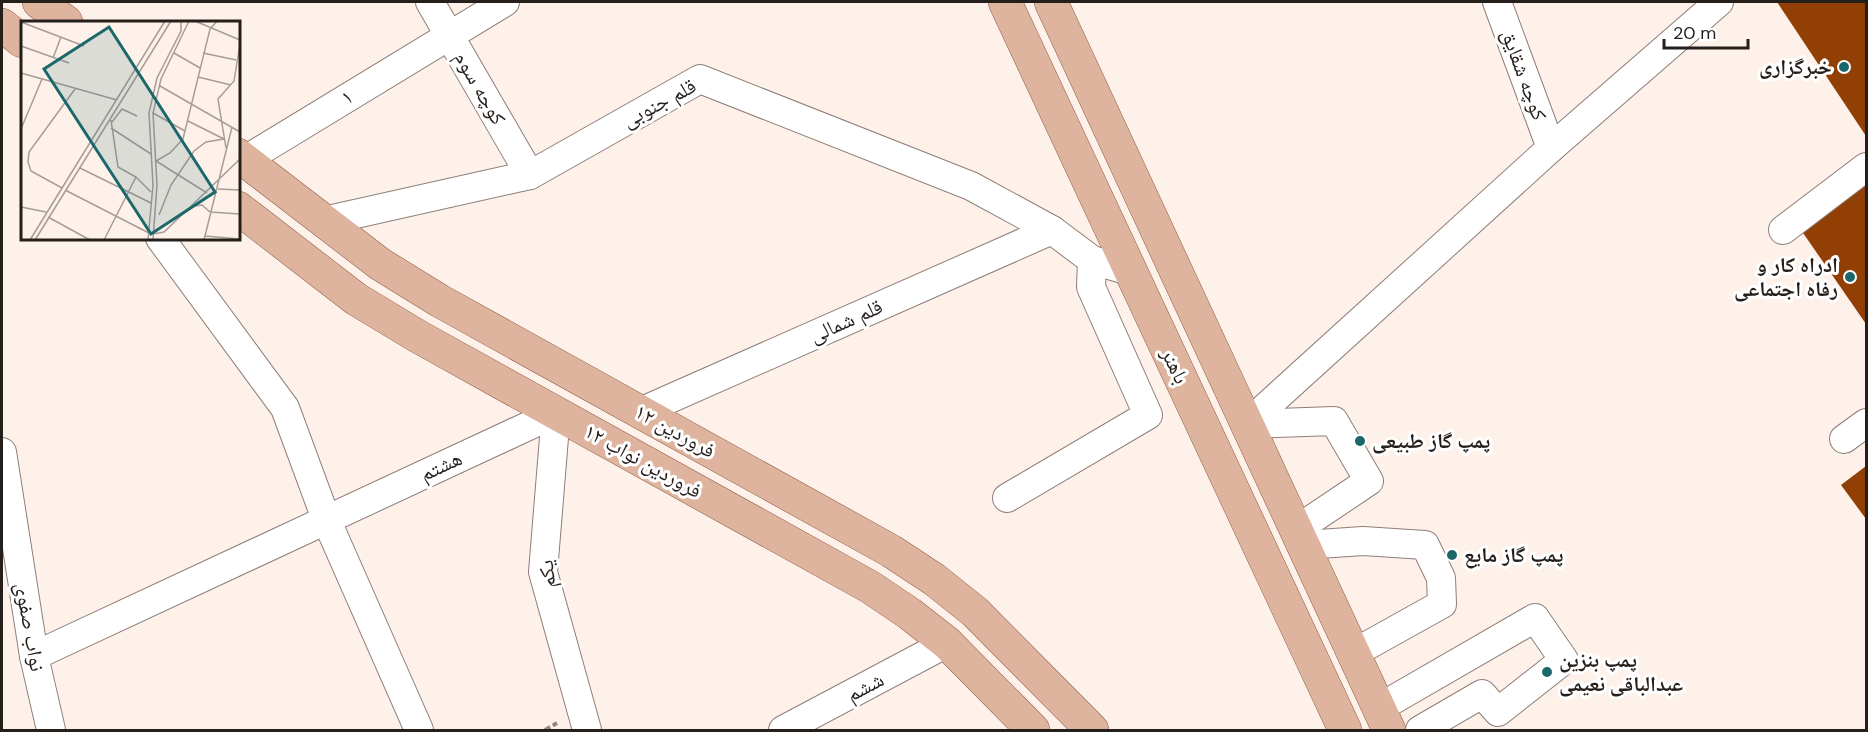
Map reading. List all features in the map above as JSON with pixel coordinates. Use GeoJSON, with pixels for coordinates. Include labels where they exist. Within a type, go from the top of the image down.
{"type":"FeatureCollection","features":[{"type":"Feature","properties":{"kind":"main road"},"geometry":{"type":"LineString","coordinates":[[39,2],[65,21]]}},
{"type":"Feature","properties":{"kind":"main road","name":"باهنر"},"geometry":{"type":"LineString","coordinates":[[1005,2],[1346,730]]}},
{"type":"Feature","properties":{"kind":"main road","name":"باهنر"},"geometry":{"type":"LineString","coordinates":[[1051,2],[1384,719]]}},
{"type":"Feature","properties":{"kind":"main road"},"geometry":{"type":"LineString","coordinates":[[2,25],[21,40]]}},
{"type":"Feature","properties":{"kind":"main road","name":"۱۲ فروردین"},"geometry":{"type":"LineString","coordinates":[[242,157],[380,264],[430,295],[891,551],[935,580],[975,612],[1092,730]]}},
{"type":"Feature","properties":{"kind":"main road","name":"۱۲ فروردین نواب"},"geometry":{"type":"LineString","coordinates":[[240,210],[356,299],[419,337],[870,587],[947,643],[1033,730]]}},
{"type":"Feature","properties":{"kind":"street","name":"کوچه سوم"},"geometry":{"type":"LineString","coordinates":[[430,2],[531,175]]}},
{"type":"Feature","properties":{"kind":"street","name":"۱"},"geometry":{"type":"LineString","coordinates":[[242,157],[505,2]]}},
{"type":"Feature","properties":{"kind":"street","name":"کوچه شقایق"},"geometry":{"type":"LineString","coordinates":[[1497,2],[1551,148]]}},
{"type":"Feature","properties":{"kind":"street"},"geometry":{"type":"LineString","coordinates":[[1247,424],[1551,148],[1719,2]]}},
{"type":"Feature","properties":{"kind":"street","name":"قلم جنوبی"},"geometry":{"type":"LineString","coordinates":[[324,221],[531,175],[700,79],[971,186],[1052,230]]}},
{"type":"Feature","properties":{"kind":"street"},"geometry":{"type":"LineString","coordinates":[[1783,230],[1866,167]]}},
{"type":"Feature","properties":{"kind":"street"},"geometry":{"type":"LineString","coordinates":[[1052,230],[1092,260],[1130,271]]}},
{"type":"Feature","properties":{"kind":"street","name":"قلم شمالی"},"geometry":{"type":"LineString","coordinates":[[640,412],[1052,230]]}},
{"type":"Feature","properties":{"kind":"street"},"geometry":{"type":"LineString","coordinates":[[161,240],[285,408],[326,519],[419,730]]}},
{"type":"Feature","properties":{"kind":"street"},"geometry":{"type":"LineString","coordinates":[[1007,498],[1148,415],[1091,287],[1092,260]]}},
{"type":"Feature","properties":{"kind":"street","name":"هشتم"},"geometry":{"type":"LineString","coordinates":[[33,656],[556,413]]}},
{"type":"Feature","properties":{"kind":"street","name":"یکم"},"geometry":{"type":"LineString","coordinates":[[556,413],[543,572],[587,730]]}},
{"type":"Feature","properties":{"kind":"street"},"geometry":{"type":"LineString","coordinates":[[1247,424],[1334,421],[1369,481],[1300,537]]}},
{"type":"Feature","properties":{"kind":"street","name":"نواب صفوی"},"geometry":{"type":"LineString","coordinates":[[3,473],[33,656],[51,730]]}},
{"type":"Feature","properties":{"kind":"street"},"geometry":{"type":"LineString","coordinates":[[1300,537],[1425,544],[1441,578],[1442,604],[1354,653]]}},
{"type":"Feature","properties":{"kind":"street"},"geometry":{"type":"LineString","coordinates":[[1384,719],[1535,618],[1564,660],[1498,712],[1482,694],[1420,730]]}},
{"type":"Feature","properties":{"kind":"street","name":"ششم"},"geometry":{"type":"LineString","coordinates":[[783,730],[947,643]]}},
{"type":"Feature","properties":{"kind":"building","name":"خبرگزاری"},"geometry":{"type":"Polygon","coordinates":[[[1777,2],[1866,2],[1866,136],[1777,2]]]}},
{"type":"Feature","properties":{"kind":"building","name":"ادراه کار و رفاه اجتماعی"},"geometry":{"type":"Polygon","coordinates":[[[1866,182],[1866,324],[1801,230],[1866,182]]]}},
{"type":"Feature","properties":{"kind":"building"},"geometry":{"type":"Polygon","coordinates":[[[1866,466],[1866,519],[1841,485],[1866,466]]]}},
{"type":"Feature","properties":{"kind":"place","name":"خبرگزاری"},"geometry":{"type":"Point","coordinates":[1844,67]}},
{"type":"Feature","properties":{"kind":"place","name":"ادراه کار و رفاه اجتماعی"},"geometry":{"type":"Point","coordinates":[1850,277]}},
{"type":"Feature","properties":{"kind":"place","name":"پمپ گاز طبیعی"},"geometry":{"type":"Point","coordinates":[1360,441]}},
{"type":"Feature","properties":{"kind":"place","name":"پمپ گاز مایع"},"geometry":{"type":"Point","coordinates":[1452,555]}},
{"type":"Feature","properties":{"kind":"place","name":"پمپ بنزین عبدالباقی نعیمی"},"geometry":{"type":"Point","coordinates":[1547,672]}}]}
